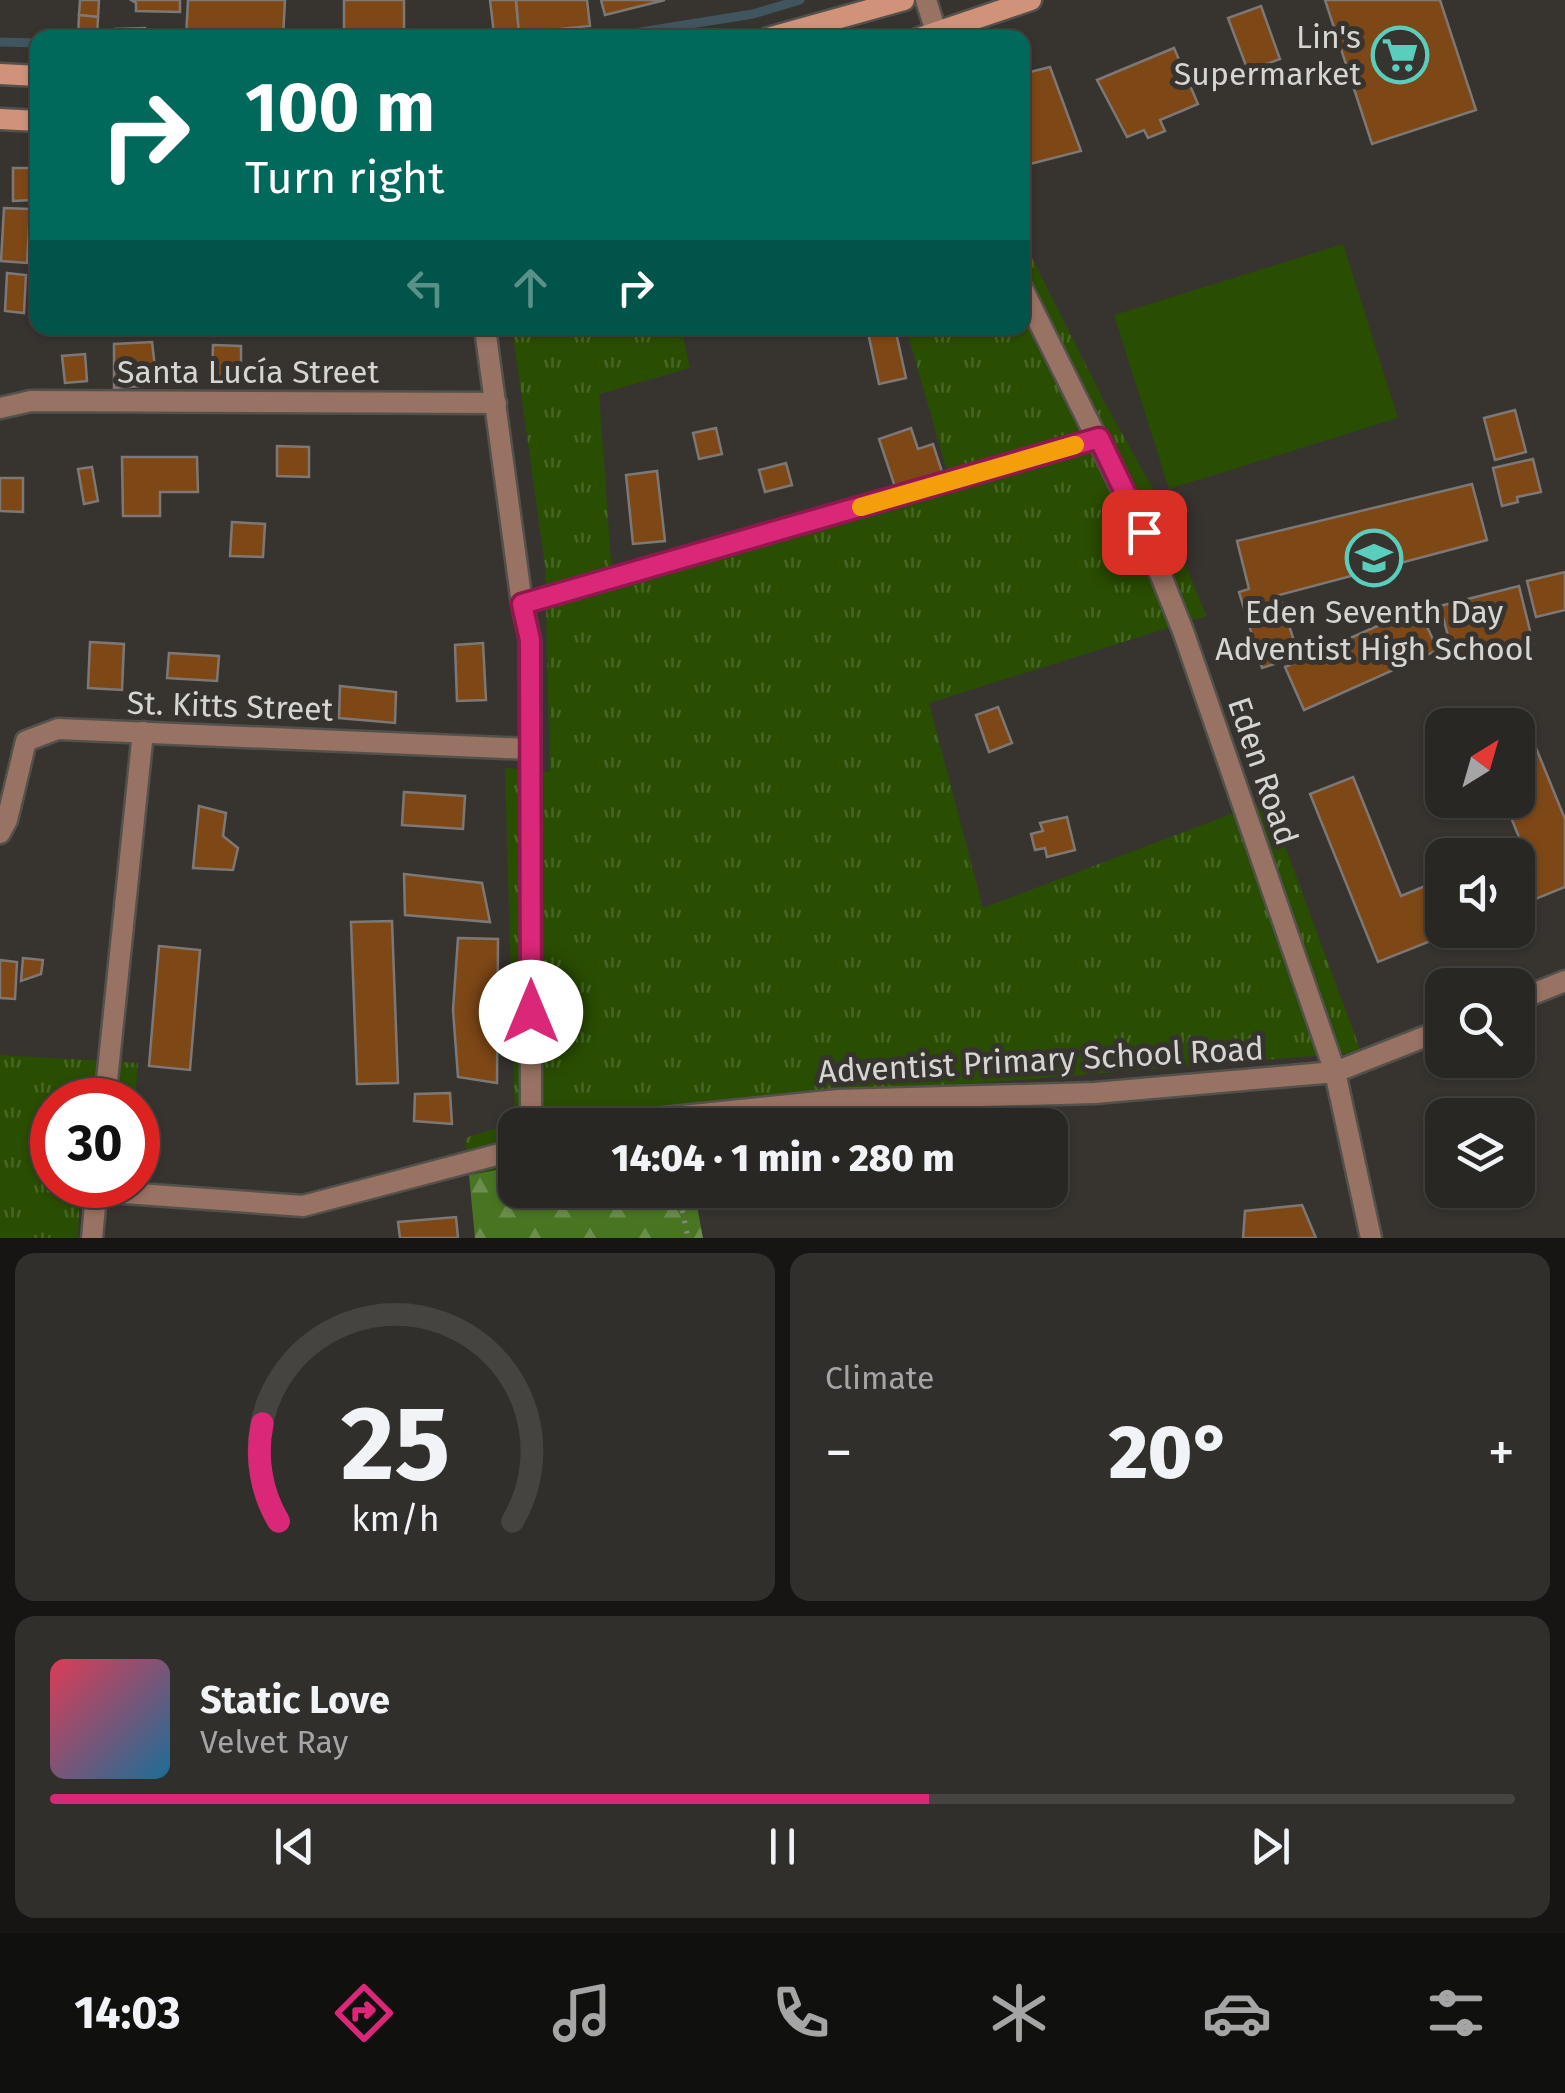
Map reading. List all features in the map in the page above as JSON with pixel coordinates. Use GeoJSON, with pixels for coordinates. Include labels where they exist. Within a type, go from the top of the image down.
{"type":"FeatureCollection","features":[{"type":"Feature","properties":{"kind":"main road"},"geometry":{"type":"LineString","coordinates":[[797,30],[904,0]]}},
{"type":"Feature","properties":{"kind":"main road"},"geometry":{"type":"LineString","coordinates":[[948,30],[1031,0]]}},
{"type":"Feature","properties":{"kind":"main road"},"geometry":{"type":"LineString","coordinates":[[0,74],[30,76]]}},
{"type":"Feature","properties":{"kind":"main road"},"geometry":{"type":"LineString","coordinates":[[0,119],[30,121]]}},
{"type":"Feature","properties":{"kind":"street"},"geometry":{"type":"LineString","coordinates":[[926,0],[930,30]]}},
{"type":"Feature","properties":{"kind":"street","name":"Eden Road"},"geometry":{"type":"LineString","coordinates":[[1030,304],[1144,532],[1184,631],[1336,1072],[1371,1238]]}},
{"type":"Feature","properties":{"kind":"street"},"geometry":{"type":"LineString","coordinates":[[486,335],[530,640],[531,1108]]}},
{"type":"Feature","properties":{"kind":"street","name":"Santa Lucía Street"},"geometry":{"type":"LineString","coordinates":[[0,408],[31,401],[496,403]]}},
{"type":"Feature","properties":{"kind":"street","name":"St. Kitts Street"},"geometry":{"type":"LineString","coordinates":[[0,833],[7,820],[26,742],[58,729],[530,749]]}},
{"type":"Feature","properties":{"kind":"street"},"geometry":{"type":"LineString","coordinates":[[107,1078],[143,732]]}},
{"type":"Feature","properties":{"kind":"street"},"geometry":{"type":"LineString","coordinates":[[1535,993],[1565,981]]}},
{"type":"Feature","properties":{"kind":"street","name":"Adventist Primary School Road"},"geometry":{"type":"LineString","coordinates":[[760,1108],[838,1100],[1096,1093],[1336,1072],[1425,1037]]}},
{"type":"Feature","properties":{"kind":"street"},"geometry":{"type":"LineString","coordinates":[[160,1194],[303,1206],[498,1154]]}},
{"type":"Feature","properties":{"kind":"street"},"geometry":{"type":"LineString","coordinates":[[92,1238],[95,1208]]}},
{"type":"Feature","properties":{"kind":"lane"},"geometry":{"type":"LineString","coordinates":[[522,604],[1099,438]]}},
{"type":"Feature","properties":{"kind":"path"},"geometry":{"type":"LineString","coordinates":[[682,1208],[688,1238]]}},
{"type":"Feature","properties":{"kind":"green space"},"geometry":{"type":"Polygon","coordinates":[[[1343,244],[1398,418],[1169,489],[1114,315],[1343,244]]]}},
{"type":"Feature","properties":{"kind":"green space"},"geometry":{"type":"Polygon","coordinates":[[[1030,254],[1107,407],[1160,501],[1206,616],[929,703],[983,908],[1268,800],[1361,1052],[678,1108],[515,1108],[505,768],[550,772],[545,566],[513,335],[683,335],[690,368],[599,394],[613,590],[951,485],[908,335],[1030,335],[1030,254]]]}},
{"type":"Feature","properties":{"kind":"green space"},"geometry":{"type":"Polygon","coordinates":[[[0,1055],[138,1063],[137,1078],[30,1078],[30,1208],[79,1208],[78,1238],[0,1238],[0,1055]]]}},
{"type":"Feature","properties":{"kind":"green space"},"geometry":{"type":"Polygon","coordinates":[[[498,1127],[498,1170],[469,1175],[465,1138],[498,1127]]]}},
{"type":"Feature","properties":{"kind":"green space"},"geometry":{"type":"Polygon","coordinates":[[[498,1170],[498,1208],[697,1208],[703,1238],[475,1238],[469,1175],[498,1170]]]}},
{"type":"Feature","properties":{"kind":"building"},"geometry":{"type":"Polygon","coordinates":[[[80,0],[99,0],[98,17],[79,15],[80,0]]]}},
{"type":"Feature","properties":{"kind":"building"},"geometry":{"type":"Polygon","coordinates":[[[131,0],[180,0],[180,12],[136,11],[136,3],[131,0]]]}},
{"type":"Feature","properties":{"kind":"building"},"geometry":{"type":"Polygon","coordinates":[[[188,0],[285,0],[283,30],[186,30],[188,0]]]}},
{"type":"Feature","properties":{"kind":"building"},"geometry":{"type":"Polygon","coordinates":[[[344,0],[404,0],[404,30],[344,30],[344,0]]]}},
{"type":"Feature","properties":{"kind":"building"},"geometry":{"type":"Polygon","coordinates":[[[490,0],[516,0],[519,30],[494,30],[490,0]]]}},
{"type":"Feature","properties":{"kind":"building"},"geometry":{"type":"Polygon","coordinates":[[[516,0],[587,0],[590,26],[519,30],[516,0]]]}},
{"type":"Feature","properties":{"kind":"building"},"geometry":{"type":"Polygon","coordinates":[[[601,0],[665,0],[605,15],[601,0]]]}},
{"type":"Feature","properties":{"kind":"building","name":"Lin's Supermarket"},"geometry":{"type":"Polygon","coordinates":[[[1325,0],[1440,0],[1476,110],[1372,144],[1325,0]]]}},
{"type":"Feature","properties":{"kind":"building"},"geometry":{"type":"Polygon","coordinates":[[[1261,6],[1280,59],[1248,71],[1228,18],[1261,6]]]}},
{"type":"Feature","properties":{"kind":"building"},"geometry":{"type":"Polygon","coordinates":[[[79,15],[98,17],[97,30],[78,30],[79,15]]]}},
{"type":"Feature","properties":{"kind":"building"},"geometry":{"type":"Polygon","coordinates":[[[1174,48],[1198,104],[1160,120],[1165,131],[1148,138],[1144,130],[1127,137],[1097,80],[1174,48]]]}},
{"type":"Feature","properties":{"kind":"building"},"geometry":{"type":"Polygon","coordinates":[[[1050,67],[1081,151],[1030,164],[1030,72],[1050,67]]]}},
{"type":"Feature","properties":{"kind":"building"},"geometry":{"type":"Polygon","coordinates":[[[13,168],[30,168],[30,200],[13,201],[13,168]]]}},
{"type":"Feature","properties":{"kind":"building"},"geometry":{"type":"Polygon","coordinates":[[[4,208],[30,209],[27,263],[1,261],[4,208]]]}},
{"type":"Feature","properties":{"kind":"building"},"geometry":{"type":"Polygon","coordinates":[[[7,273],[26,275],[24,313],[5,311],[7,273]]]}},
{"type":"Feature","properties":{"kind":"building"},"geometry":{"type":"Polygon","coordinates":[[[868,335],[897,335],[906,378],[879,384],[868,335]]]}},
{"type":"Feature","properties":{"kind":"building"},"geometry":{"type":"Polygon","coordinates":[[[152,342],[157,385],[114,388],[114,344],[152,342]]]}},
{"type":"Feature","properties":{"kind":"building"},"geometry":{"type":"Polygon","coordinates":[[[213,345],[241,346],[241,381],[212,380],[213,345]]]}},
{"type":"Feature","properties":{"kind":"building"},"geometry":{"type":"Polygon","coordinates":[[[85,354],[87,381],[65,383],[62,356],[85,354]]]}},
{"type":"Feature","properties":{"kind":"building"},"geometry":{"type":"Polygon","coordinates":[[[1515,410],[1526,452],[1495,460],[1484,418],[1515,410]]]}},
{"type":"Feature","properties":{"kind":"building"},"geometry":{"type":"Polygon","coordinates":[[[716,428],[722,454],[699,459],[693,433],[716,428]]]}},
{"type":"Feature","properties":{"kind":"building"},"geometry":{"type":"Polygon","coordinates":[[[911,428],[918,449],[933,444],[944,478],[897,493],[879,439],[911,428]]]}},
{"type":"Feature","properties":{"kind":"building"},"geometry":{"type":"Polygon","coordinates":[[[277,446],[309,447],[309,477],[277,476],[277,446]]]}},
{"type":"Feature","properties":{"kind":"building"},"geometry":{"type":"Polygon","coordinates":[[[122,457],[197,457],[198,492],[160,492],[160,516],[123,516],[122,457]]]}},
{"type":"Feature","properties":{"kind":"building"},"geometry":{"type":"Polygon","coordinates":[[[1533,459],[1541,492],[1517,497],[1518,502],[1502,506],[1493,468],[1533,459]]]}},
{"type":"Feature","properties":{"kind":"building"},"geometry":{"type":"Polygon","coordinates":[[[786,463],[792,485],[765,492],[759,470],[786,463]]]}},
{"type":"Feature","properties":{"kind":"building"},"geometry":{"type":"Polygon","coordinates":[[[92,467],[98,501],[84,504],[78,469],[92,467]]]}},
{"type":"Feature","properties":{"kind":"building"},"geometry":{"type":"Polygon","coordinates":[[[657,471],[665,541],[633,544],[626,475],[657,471]]]}},
{"type":"Feature","properties":{"kind":"building"},"geometry":{"type":"Polygon","coordinates":[[[0,478],[23,478],[23,512],[0,511],[0,478]]]}},
{"type":"Feature","properties":{"kind":"building"},"geometry":{"type":"Polygon","coordinates":[[[1472,484],[1487,540],[1279,595],[1299,656],[1262,668],[1239,592],[1249,589],[1237,541],[1472,484]]]}},
{"type":"Feature","properties":{"kind":"building"},"geometry":{"type":"Polygon","coordinates":[[[232,522],[265,524],[263,557],[230,556],[232,522]]]}},
{"type":"Feature","properties":{"kind":"building"},"geometry":{"type":"Polygon","coordinates":[[[1565,572],[1565,610],[1536,617],[1527,581],[1565,572]]]}},
{"type":"Feature","properties":{"kind":"building"},"geometry":{"type":"Polygon","coordinates":[[[1519,586],[1533,643],[1455,662],[1440,606],[1519,586]]]}},
{"type":"Feature","properties":{"kind":"building"},"geometry":{"type":"Polygon","coordinates":[[[1418,608],[1438,650],[1304,710],[1285,667],[1418,608]]]}},
{"type":"Feature","properties":{"kind":"building"},"geometry":{"type":"Polygon","coordinates":[[[90,642],[124,644],[122,690],[88,688],[90,642]]]}},
{"type":"Feature","properties":{"kind":"building"},"geometry":{"type":"Polygon","coordinates":[[[483,643],[486,700],[457,701],[455,645],[483,643]]]}},
{"type":"Feature","properties":{"kind":"building"},"geometry":{"type":"Polygon","coordinates":[[[169,653],[219,656],[217,681],[167,678],[169,653]]]}},
{"type":"Feature","properties":{"kind":"building"},"geometry":{"type":"Polygon","coordinates":[[[340,686],[396,692],[395,723],[339,718],[340,686]]]}},
{"type":"Feature","properties":{"kind":"building"},"geometry":{"type":"Polygon","coordinates":[[[998,707],[1012,743],[989,752],[976,715],[998,707]]]}},
{"type":"Feature","properties":{"kind":"building"},"geometry":{"type":"Polygon","coordinates":[[[1535,745],[1565,819],[1565,887],[1535,899],[1535,838],[1519,838],[1511,818],[1535,818],[1535,745]]]}},
{"type":"Feature","properties":{"kind":"building"},"geometry":{"type":"Polygon","coordinates":[[[1353,777],[1401,896],[1425,886],[1425,943],[1378,962],[1310,794],[1353,777]]]}},
{"type":"Feature","properties":{"kind":"building"},"geometry":{"type":"Polygon","coordinates":[[[404,792],[465,796],[463,829],[402,825],[404,792]]]}},
{"type":"Feature","properties":{"kind":"building"},"geometry":{"type":"Polygon","coordinates":[[[199,806],[226,813],[223,836],[238,848],[233,870],[193,868],[199,806]]]}},
{"type":"Feature","properties":{"kind":"building"},"geometry":{"type":"Polygon","coordinates":[[[1067,817],[1075,850],[1047,857],[1045,848],[1035,850],[1031,834],[1043,831],[1040,823],[1067,817]]]}},
{"type":"Feature","properties":{"kind":"building"},"geometry":{"type":"Polygon","coordinates":[[[404,874],[482,883],[490,922],[405,915],[404,874]]]}},
{"type":"Feature","properties":{"kind":"building"},"geometry":{"type":"Polygon","coordinates":[[[392,921],[398,1083],[357,1084],[351,922],[392,921]]]}},
{"type":"Feature","properties":{"kind":"building"},"geometry":{"type":"Polygon","coordinates":[[[458,938],[498,939],[497,1083],[458,1077],[453,1010],[458,938]]]}},
{"type":"Feature","properties":{"kind":"building"},"geometry":{"type":"Polygon","coordinates":[[[159,946],[200,950],[190,1070],[149,1066],[159,946]]]}},
{"type":"Feature","properties":{"kind":"building"},"geometry":{"type":"Polygon","coordinates":[[[23,958],[43,960],[41,974],[21,981],[23,958]]]}},
{"type":"Feature","properties":{"kind":"building"},"geometry":{"type":"Polygon","coordinates":[[[0,960],[17,962],[15,999],[0,998],[0,960]]]}},
{"type":"Feature","properties":{"kind":"building"},"geometry":{"type":"Polygon","coordinates":[[[450,1093],[452,1124],[414,1121],[415,1094],[450,1093]]]}},
{"type":"Feature","properties":{"kind":"building"},"geometry":{"type":"Polygon","coordinates":[[[1302,1205],[1316,1238],[1243,1238],[1245,1211],[1302,1205]]]}},
{"type":"Feature","properties":{"kind":"building"},"geometry":{"type":"Polygon","coordinates":[[[456,1217],[458,1238],[400,1238],[398,1222],[456,1217]]]}},
{"type":"Feature","properties":{"kind":"waterway"},"geometry":{"type":"LineString","coordinates":[[653,30],[753,14],[800,0]]}},
{"type":"Feature","properties":{"kind":"waterway"},"geometry":{"type":"LineString","coordinates":[[0,42],[30,43]]}},
{"type":"Feature","properties":{"kind":"slow traffic"},"geometry":{"type":"LineString","coordinates":[[861,507],[1075,445]]}},
{"type":"Feature","properties":{"kind":"place","name":"Lin's Supermarket"},"geometry":{"type":"Point","coordinates":[1400,55]}},
{"type":"Feature","properties":{"kind":"place","name":"Eden Seventh Day Adventist High School"},"geometry":{"type":"Point","coordinates":[1374,558]}},
{"type":"Feature","properties":{"kind":"route"},"geometry":{"type":"LineString","coordinates":[[531,1012],[530,640],[522,604],[1099,438],[1144,532]]}}]}
